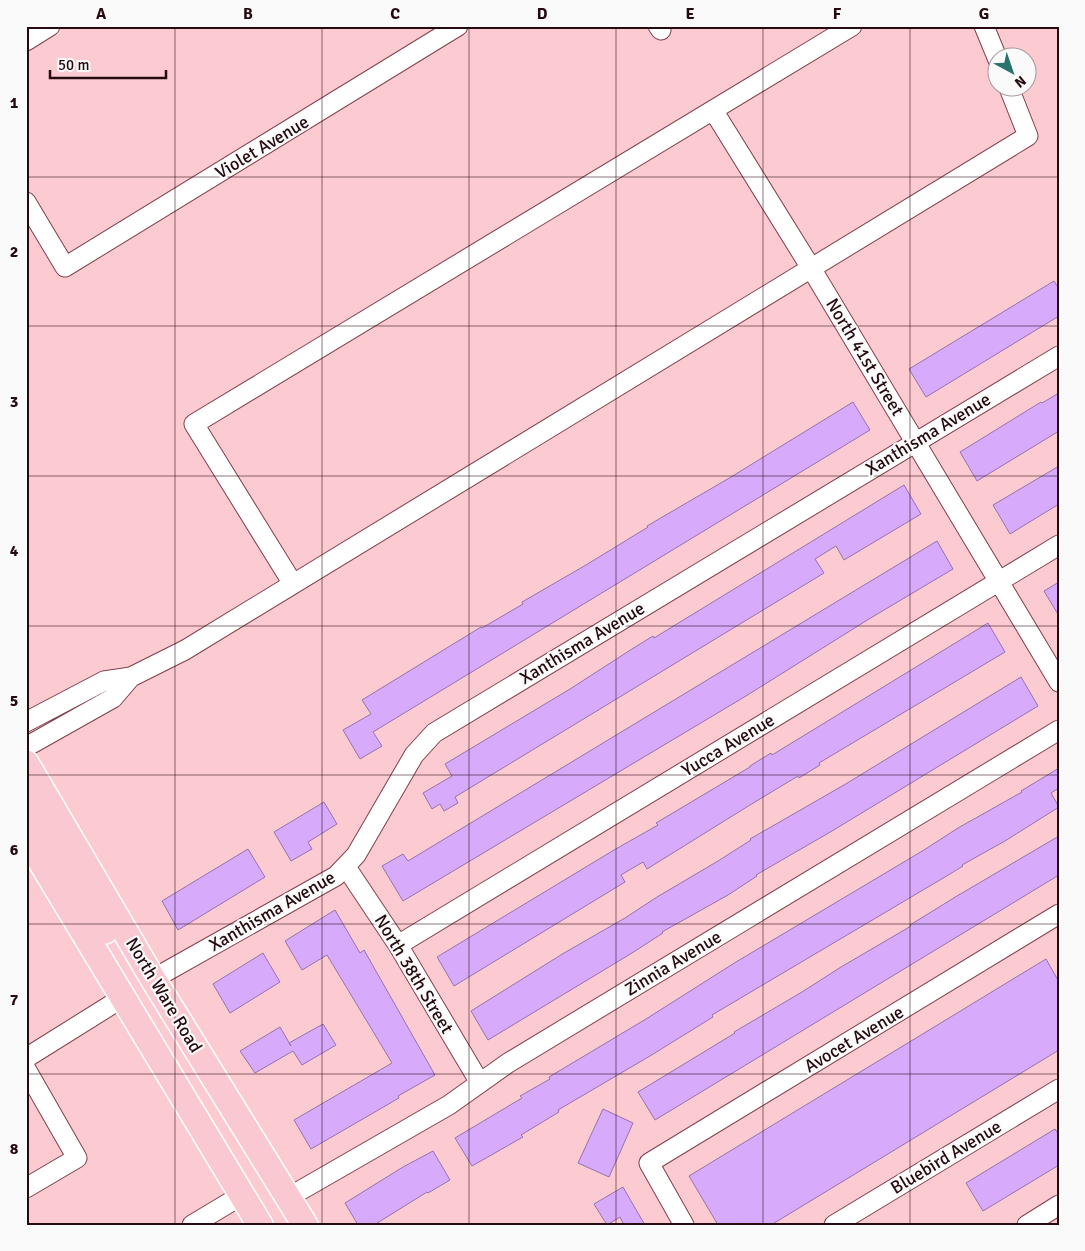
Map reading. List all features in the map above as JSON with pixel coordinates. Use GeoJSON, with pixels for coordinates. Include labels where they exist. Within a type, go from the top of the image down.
{"type":"FeatureCollection","features":[{"type":"Feature","properties":{"kind":"main road","name":"North Ware Road"},"geometry":{"type":"LineString","coordinates":[[26,763],[153,979],[305,1225]]}},
{"type":"Feature","properties":{"kind":"main road"},"geometry":{"type":"LineString","coordinates":[[26,803],[133,974],[145,980],[153,979]]}},
{"type":"Feature","properties":{"kind":"main road"},"geometry":{"type":"LineString","coordinates":[[26,837],[260,1225]]}},
{"type":"Feature","properties":{"kind":"main road"},"geometry":{"type":"LineString","coordinates":[[122,998],[139,997],[148,1001],[250,1164],[289,1197]]}},
{"type":"Feature","properties":{"kind":"street"},"geometry":{"type":"LineString","coordinates":[[26,41],[50,26]]}},
{"type":"Feature","properties":{"kind":"street","name":"Violet Avenue"},"geometry":{"type":"LineString","coordinates":[[26,202],[65,267],[458,26]]}},
{"type":"Feature","properties":{"kind":"street"},"geometry":{"type":"LineString","coordinates":[[293,584],[194,424],[852,26]]}},
{"type":"Feature","properties":{"kind":"street"},"geometry":{"type":"LineString","coordinates":[[984,26],[993,48]]}},
{"type":"Feature","properties":{"kind":"street"},"geometry":{"type":"LineString","coordinates":[[26,722],[104,681],[131,677],[185,650],[1028,136],[1013,98]]}},
{"type":"Feature","properties":{"kind":"street","name":"North 41st Street"},"geometry":{"type":"LineString","coordinates":[[713,110],[812,268],[1059,682]]}},
{"type":"Feature","properties":{"kind":"street","name":"Xanthisma Avenue"},"geometry":{"type":"LineString","coordinates":[[153,979],[336,876],[356,855],[414,755],[434,733],[1059,356]]}},
{"type":"Feature","properties":{"kind":"street","name":"Yucca Avenue"},"geometry":{"type":"LineString","coordinates":[[398,945],[1059,545]]}},
{"type":"Feature","properties":{"kind":"street"},"geometry":{"type":"LineString","coordinates":[[26,747],[113,698],[131,677]]}},
{"type":"Feature","properties":{"kind":"street"},"geometry":{"type":"LineString","coordinates":[[65,702],[74,720]]}},
{"type":"Feature","properties":{"kind":"street","name":"Zinnia Avenue"},"geometry":{"type":"LineString","coordinates":[[289,1197],[449,1105],[508,1063],[1059,730]]}},
{"type":"Feature","properties":{"kind":"street","name":"North 38th Street"},"geometry":{"type":"LineString","coordinates":[[346,867],[398,945],[480,1083]]}},
{"type":"Feature","properties":{"kind":"street","name":"Avocet Avenue"},"geometry":{"type":"LineString","coordinates":[[684,1225],[648,1163],[1059,914]]}},
{"type":"Feature","properties":{"kind":"street"},"geometry":{"type":"LineString","coordinates":[[26,1058],[122,998]]}},
{"type":"Feature","properties":{"kind":"street"},"geometry":{"type":"LineString","coordinates":[[26,1069],[77,1158],[26,1188]]}},
{"type":"Feature","properties":{"kind":"street","name":"Bluebird Avenue"},"geometry":{"type":"LineString","coordinates":[[834,1225],[1059,1089]]}},
{"type":"Feature","properties":{"kind":"street"},"geometry":{"type":"LineString","coordinates":[[192,1225],[242,1195]]}},
{"type":"Feature","properties":{"kind":"street"},"geometry":{"type":"LineString","coordinates":[[1027,1225],[1059,1205]]}},
{"type":"Feature","properties":{"kind":"building"},"geometry":{"type":"Polygon","coordinates":[[[1054,281],[1059,289],[1059,316],[926,397],[909,369],[1054,281]]]}},
{"type":"Feature","properties":{"kind":"building"},"geometry":{"type":"Polygon","coordinates":[[[1059,393],[1059,431],[977,481],[960,452],[1059,393]]]}},
{"type":"Feature","properties":{"kind":"building"},"geometry":{"type":"Polygon","coordinates":[[[853,402],[870,430],[373,732],[382,746],[360,759],[343,730],[371,714],[362,700],[853,402]]]}},
{"type":"Feature","properties":{"kind":"building"},"geometry":{"type":"Polygon","coordinates":[[[1059,466],[1059,504],[1010,534],[993,505],[1059,466]]]}},
{"type":"Feature","properties":{"kind":"building"},"geometry":{"type":"Polygon","coordinates":[[[904,485],[921,514],[844,560],[836,546],[815,559],[824,573],[455,797],[458,803],[444,811],[440,804],[432,809],[423,793],[452,776],[445,764],[904,485]]]}},
{"type":"Feature","properties":{"kind":"building"},"geometry":{"type":"Polygon","coordinates":[[[937,541],[953,569],[746,696],[403,901],[382,866],[403,854],[408,861],[937,541]]]}},
{"type":"Feature","properties":{"kind":"building"},"geometry":{"type":"Polygon","coordinates":[[[1059,582],[1059,616],[1044,591],[1059,582]]]}},
{"type":"Feature","properties":{"kind":"building"},"geometry":{"type":"Polygon","coordinates":[[[988,623],[1005,652],[647,869],[643,862],[621,875],[625,882],[454,986],[437,957],[658,825],[656,823],[771,753],[772,755],[988,623]]]}},
{"type":"Feature","properties":{"kind":"building"},"geometry":{"type":"Polygon","coordinates":[[[1021,677],[1038,706],[756,875],[728,895],[662,932],[632,953],[488,1040],[471,1011],[718,861],[750,839],[844,785],[1021,677]]]}},
{"type":"Feature","properties":{"kind":"building"},"geometry":{"type":"Polygon","coordinates":[[[1059,768],[1059,788],[1051,793],[1059,807],[712,1015],[713,1017],[650,1056],[558,1110],[559,1112],[521,1135],[523,1137],[472,1166],[455,1138],[522,1098],[520,1096],[550,1079],[549,1077],[736,962],[958,828],[1022,792],[1059,768]]]}},
{"type":"Feature","properties":{"kind":"building"},"geometry":{"type":"Polygon","coordinates":[[[324,802],[337,824],[308,842],[312,849],[291,861],[274,832],[324,802]]]}},
{"type":"Feature","properties":{"kind":"building"},"geometry":{"type":"Polygon","coordinates":[[[1059,836],[1059,875],[655,1120],[638,1092],[957,896],[1059,836]]]}},
{"type":"Feature","properties":{"kind":"building"},"geometry":{"type":"Polygon","coordinates":[[[248,849],[265,877],[178,930],[162,901],[248,849]]]}},
{"type":"Feature","properties":{"kind":"building"},"geometry":{"type":"Polygon","coordinates":[[[335,910],[360,953],[364,950],[435,1075],[311,1149],[294,1120],[392,1063],[327,955],[302,970],[285,941],[335,910]]]}},
{"type":"Feature","properties":{"kind":"building"},"geometry":{"type":"Polygon","coordinates":[[[263,953],[280,982],[230,1013],[213,984],[263,953]]]}},
{"type":"Feature","properties":{"kind":"building"},"geometry":{"type":"Polygon","coordinates":[[[1046,959],[1059,982],[1059,1050],[771,1225],[718,1225],[689,1176],[1046,959]]]}},
{"type":"Feature","properties":{"kind":"building"},"geometry":{"type":"Polygon","coordinates":[[[323,1024],[336,1045],[302,1065],[293,1051],[255,1073],[240,1051],[280,1027],[289,1043],[323,1024]]]}},
{"type":"Feature","properties":{"kind":"building"},"geometry":{"type":"Polygon","coordinates":[[[603,1109],[633,1123],[609,1177],[578,1163],[603,1109]]]}},
{"type":"Feature","properties":{"kind":"building"},"geometry":{"type":"Polygon","coordinates":[[[1055,1129],[1059,1135],[1059,1165],[983,1211],[966,1183],[1055,1129]]]}},
{"type":"Feature","properties":{"kind":"building"},"geometry":{"type":"Polygon","coordinates":[[[433,1151],[450,1180],[374,1225],[358,1225],[345,1203],[433,1151]]]}},
{"type":"Feature","properties":{"kind":"building"},"geometry":{"type":"Polygon","coordinates":[[[623,1187],[645,1225],[624,1225],[620,1217],[607,1225],[594,1204],[623,1187]]]}}]}
